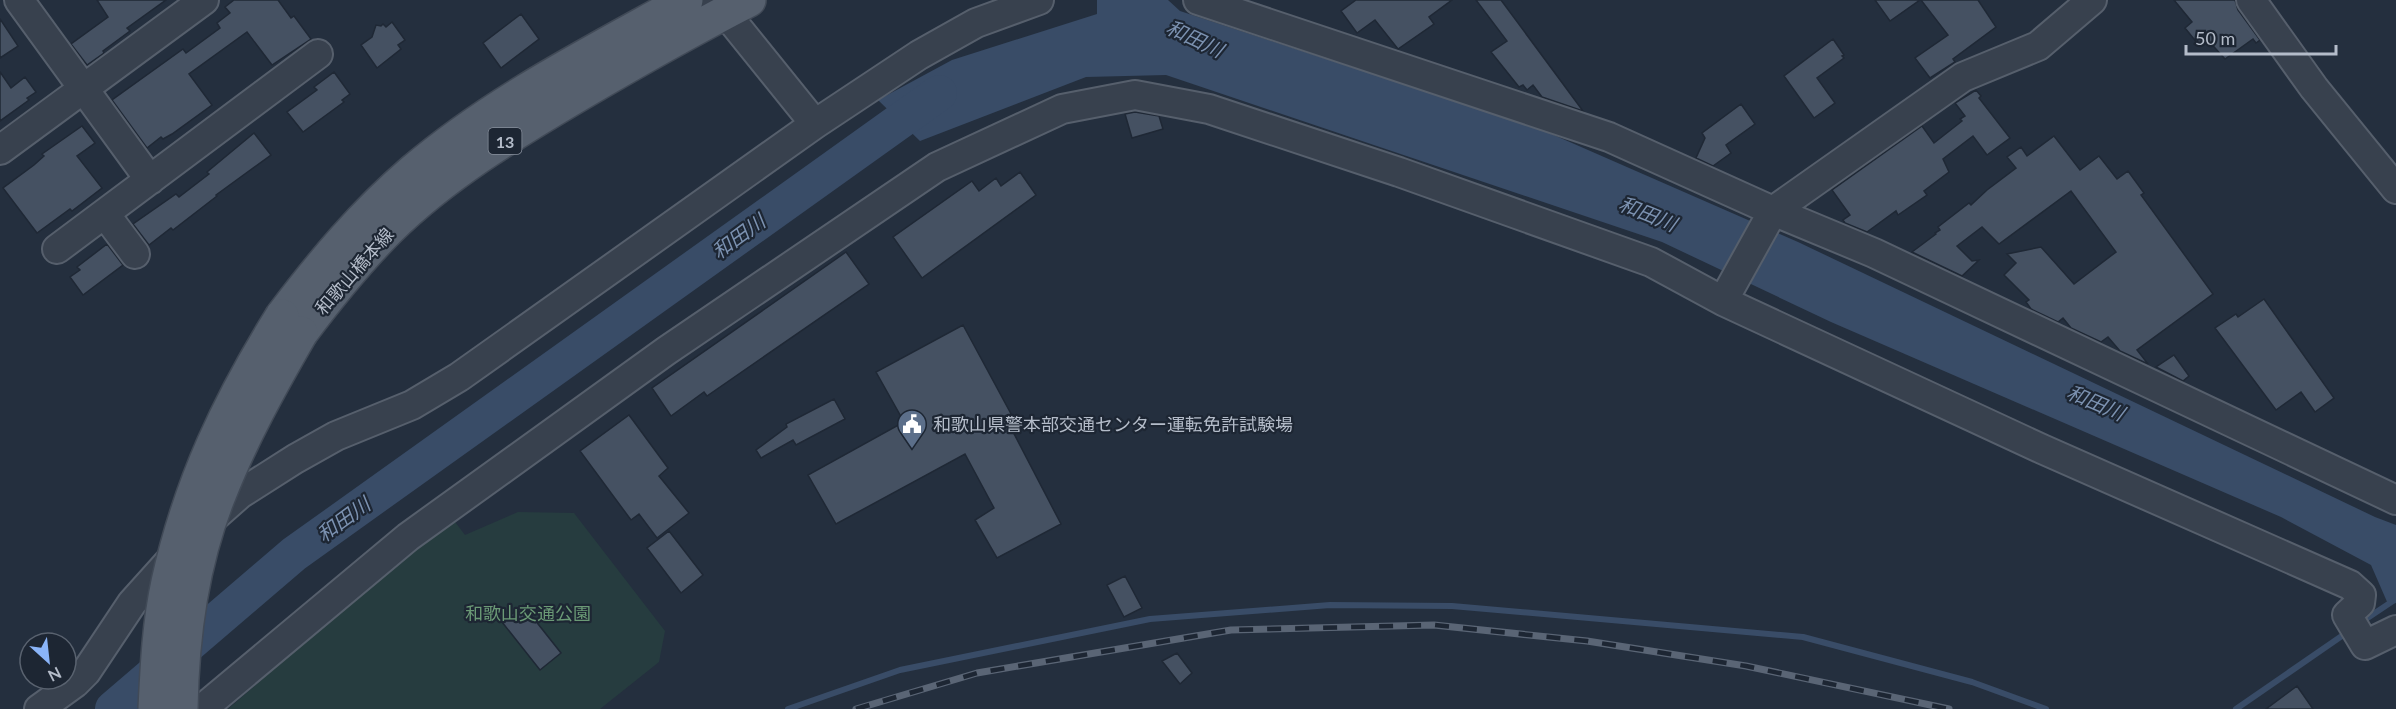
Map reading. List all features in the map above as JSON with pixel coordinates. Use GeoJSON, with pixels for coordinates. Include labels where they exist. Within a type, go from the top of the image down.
{"type":"FeatureCollection","features":[{"type":"Feature","properties":{"kind":"main road","name":"和歌山橋本線"},"geometry":{"type":"LineString","coordinates":[[181,709],[188,614],[201,551],[219,494],[265,396],[292,324],[315,272],[351,230],[414,170],[503,105],[686,0]]}},
{"type":"Feature","properties":{"kind":"main road","name":"和歌山橋本線"},"geometry":{"type":"LineString","coordinates":[[155,709],[158,662],[168,584],[200,475],[228,409],[292,324],[391,228],[477,159],[544,115],[729,4]]}},
{"type":"Feature","properties":{"kind":"street"},"geometry":{"type":"LineString","coordinates":[[19,0],[150,180]]}},
{"type":"Feature","properties":{"kind":"street"},"geometry":{"type":"LineString","coordinates":[[0,150],[204,0]]}},
{"type":"Feature","properties":{"kind":"street"},"geometry":{"type":"LineString","coordinates":[[39,709],[75,683],[86,672],[132,603],[192,538],[240,494],[266,476],[336,436],[412,405],[459,377],[815,124],[976,23],[1039,0]]}},
{"type":"Feature","properties":{"kind":"street"},"geometry":{"type":"LineString","coordinates":[[1198,0],[1609,137],[1773,211],[1874,253],[2396,500]]}},
{"type":"Feature","properties":{"kind":"street"},"geometry":{"type":"LineString","coordinates":[[1726,298],[1773,211],[1963,77],[2038,46],[2092,0]]}},
{"type":"Feature","properties":{"kind":"street"},"geometry":{"type":"LineString","coordinates":[[2251,0],[2314,88],[2396,189]]}},
{"type":"Feature","properties":{"kind":"street"},"geometry":{"type":"LineString","coordinates":[[729,4],[815,124]]}},
{"type":"Feature","properties":{"kind":"street"},"geometry":{"type":"LineString","coordinates":[[57,249],[318,54]]}},
{"type":"Feature","properties":{"kind":"street"},"geometry":{"type":"LineString","coordinates":[[202,709],[408,537],[666,351],[938,167],[1062,109],[1135,95],[1209,109],[1399,172],[1651,262],[2042,449],[2350,585],[2361,595],[2360,603],[2347,615],[2365,645],[2396,630]]}},
{"type":"Feature","properties":{"kind":"street"},"geometry":{"type":"LineString","coordinates":[[105,214],[135,254]]}},
{"type":"Feature","properties":{"kind":"green space","name":"和歌山交通公園"},"geometry":{"type":"Polygon","coordinates":[[[518,512],[574,513],[665,631],[659,662],[600,709],[228,709],[381,576],[452,518],[465,535],[518,512]]]}},
{"type":"Feature","properties":{"kind":"water"},"geometry":{"type":"Polygon","coordinates":[[[1097,0],[1168,0],[1180,11],[1540,129],[1798,242],[2396,525],[2396,603],[2388,604],[2371,565],[2281,517],[1831,322],[1662,242],[1166,75],[1086,77],[920,141],[878,100],[952,60],[1097,14],[1097,0]]]}},
{"type":"Feature","properties":{"kind":"building"},"geometry":{"type":"Polygon","coordinates":[[[97,0],[166,0],[127,28],[130,31],[87,65],[71,44],[108,17],[97,0]]]}},
{"type":"Feature","properties":{"kind":"building"},"geometry":{"type":"Polygon","coordinates":[[[234,0],[278,0],[291,18],[294,16],[311,39],[272,65],[247,32],[189,74],[212,105],[172,134],[163,139],[161,137],[147,148],[112,100],[183,49],[186,53],[220,28],[217,23],[230,13],[225,7],[234,0]]]}},
{"type":"Feature","properties":{"kind":"building"},"geometry":{"type":"Polygon","coordinates":[[[1356,0],[1452,0],[1429,17],[1434,24],[1398,49],[1375,20],[1357,33],[1341,11],[1356,0]]]}},
{"type":"Feature","properties":{"kind":"building"},"geometry":{"type":"Polygon","coordinates":[[[1476,0],[1501,0],[1583,111],[1542,97],[1533,85],[1527,90],[1523,85],[1519,87],[1491,52],[1507,41],[1476,0]]]}},
{"type":"Feature","properties":{"kind":"building"},"geometry":{"type":"Polygon","coordinates":[[[1875,0],[1920,0],[1890,21],[1875,0]]]}},
{"type":"Feature","properties":{"kind":"building"},"geometry":{"type":"Polygon","coordinates":[[[1921,0],[1978,0],[1996,27],[1953,59],[1955,62],[1930,78],[1915,58],[1948,35],[1921,0]]]}},
{"type":"Feature","properties":{"kind":"building"},"geometry":{"type":"Polygon","coordinates":[[[2174,0],[2235,0],[2238,10],[2260,40],[2256,43],[2253,39],[2225,59],[2206,38],[2198,44],[2185,28],[2192,22],[2174,0]]]}},
{"type":"Feature","properties":{"kind":"building"},"geometry":{"type":"Polygon","coordinates":[[[521,14],[539,39],[501,68],[483,43],[521,14]]]}},
{"type":"Feature","properties":{"kind":"building"},"geometry":{"type":"Polygon","coordinates":[[[0,19],[18,46],[0,58],[0,19]]]}},
{"type":"Feature","properties":{"kind":"building"},"geometry":{"type":"Polygon","coordinates":[[[392,22],[405,40],[398,45],[401,49],[377,68],[361,45],[372,37],[376,25],[383,24],[386,27],[392,22]]]}},
{"type":"Feature","properties":{"kind":"building"},"geometry":{"type":"Polygon","coordinates":[[[1833,39],[1844,58],[1817,78],[1835,103],[1814,118],[1784,76],[1833,39]]]}},
{"type":"Feature","properties":{"kind":"building"},"geometry":{"type":"Polygon","coordinates":[[[0,72],[11,88],[25,77],[36,92],[27,98],[29,100],[0,121],[0,72]]]}},
{"type":"Feature","properties":{"kind":"building"},"geometry":{"type":"Polygon","coordinates":[[[334,72],[350,94],[342,100],[344,102],[303,132],[287,112],[317,90],[314,87],[334,72]]]}},
{"type":"Feature","properties":{"kind":"building"},"geometry":{"type":"Polygon","coordinates":[[[1976,90],[1981,96],[1979,98],[2010,138],[1987,155],[1973,136],[1943,159],[1949,172],[1924,191],[1927,195],[1898,215],[1896,211],[1867,232],[1845,223],[1843,220],[1850,215],[1832,190],[1922,126],[1934,143],[1962,121],[1960,119],[1965,116],[1955,103],[1976,90]]]}},
{"type":"Feature","properties":{"kind":"building"},"geometry":{"type":"Polygon","coordinates":[[[1741,104],[1755,124],[1726,145],[1731,153],[1713,166],[1696,158],[1705,138],[1702,133],[1741,104]]]}},
{"type":"Feature","properties":{"kind":"building"},"geometry":{"type":"Polygon","coordinates":[[[1135,112],[1159,116],[1163,129],[1132,138],[1125,114],[1135,112]]]}},
{"type":"Feature","properties":{"kind":"building"},"geometry":{"type":"Polygon","coordinates":[[[82,126],[95,143],[77,156],[102,188],[72,211],[70,209],[37,233],[3,188],[34,165],[44,156],[42,154],[82,126]]]}},
{"type":"Feature","properties":{"kind":"building"},"geometry":{"type":"Polygon","coordinates":[[[254,133],[271,155],[173,230],[171,228],[149,245],[133,224],[176,194],[179,197],[209,174],[207,172],[254,133]]]}},
{"type":"Feature","properties":{"kind":"building"},"geometry":{"type":"Polygon","coordinates":[[[2054,136],[2080,170],[2099,156],[2117,179],[2128,171],[2144,193],[2141,195],[2213,294],[2137,350],[2148,364],[2120,351],[2108,337],[2101,342],[2071,328],[2063,318],[2058,322],[2031,309],[2026,302],[2029,300],[2004,275],[2016,263],[2007,254],[2041,247],[2074,284],[2116,252],[2071,191],[1999,244],[1982,227],[1957,246],[1972,261],[1979,260],[1962,276],[1912,252],[1936,234],[1940,230],[1938,227],[1969,203],[1971,205],[2016,168],[2007,157],[2021,147],[2027,156],[2054,136]]]}},
{"type":"Feature","properties":{"kind":"building"},"geometry":{"type":"Polygon","coordinates":[[[1020,172],[1036,195],[922,278],[893,237],[972,181],[979,191],[996,178],[1001,186],[1020,172]]]}},
{"type":"Feature","properties":{"kind":"building"},"geometry":{"type":"Polygon","coordinates":[[[107,244],[123,265],[83,295],[70,277],[80,270],[77,267],[107,244]]]}},
{"type":"Feature","properties":{"kind":"building"},"geometry":{"type":"Polygon","coordinates":[[[846,252],[869,284],[707,396],[704,392],[671,416],[652,388],[846,252]]]}},
{"type":"Feature","properties":{"kind":"building"},"geometry":{"type":"Polygon","coordinates":[[[2264,299],[2334,398],[2315,412],[2301,392],[2276,410],[2215,328],[2236,314],[2238,317],[2264,299]]]}},
{"type":"Feature","properties":{"kind":"building"},"geometry":{"type":"Polygon","coordinates":[[[963,325],[1017,425],[1011,428],[1061,524],[997,558],[975,520],[994,508],[965,454],[836,524],[808,475],[904,422],[876,372],[963,325]]]}},
{"type":"Feature","properties":{"kind":"building"},"geometry":{"type":"Polygon","coordinates":[[[2174,355],[2189,376],[2183,381],[2156,367],[2174,355]]]}},
{"type":"Feature","properties":{"kind":"building"},"geometry":{"type":"Polygon","coordinates":[[[834,399],[845,419],[796,445],[793,440],[761,458],[756,450],[787,427],[786,424],[834,399]]]}},
{"type":"Feature","properties":{"kind":"building"},"geometry":{"type":"Polygon","coordinates":[[[629,415],[668,468],[659,476],[689,513],[657,538],[639,514],[631,520],[580,451],[629,415]]]}},
{"type":"Feature","properties":{"kind":"building"},"geometry":{"type":"Polygon","coordinates":[[[669,531],[703,575],[681,593],[647,548],[669,531]]]}},
{"type":"Feature","properties":{"kind":"building"},"geometry":{"type":"Polygon","coordinates":[[[1125,576],[1142,608],[1124,617],[1107,585],[1125,576]]]}},
{"type":"Feature","properties":{"kind":"building"},"geometry":{"type":"Polygon","coordinates":[[[523,605],[561,653],[540,670],[502,622],[523,605]]]}},
{"type":"Feature","properties":{"kind":"building"},"geometry":{"type":"Polygon","coordinates":[[[1177,653],[1192,673],[1180,684],[1162,661],[1177,653]]]}},
{"type":"Feature","properties":{"kind":"building"},"geometry":{"type":"Polygon","coordinates":[[[2297,686],[2313,709],[2266,709],[2297,686]]]}},
{"type":"Feature","properties":{"kind":"waterway","name":"和田川"},"geometry":{"type":"LineString","coordinates":[[113,709],[294,554],[939,93]]}},
{"type":"Feature","properties":{"kind":"waterway"},"geometry":{"type":"LineString","coordinates":[[2360,623],[2396,599]]}},
{"type":"Feature","properties":{"kind":"waterway"},"geometry":{"type":"LineString","coordinates":[[788,709],[900,670],[1150,619],[1330,605],[1452,606],[1803,637],[1972,682],[2046,709]]}},
{"type":"Feature","properties":{"kind":"waterway"},"geometry":{"type":"LineString","coordinates":[[2236,709],[2349,631]]}},
{"type":"Feature","properties":{"kind":"railway"},"geometry":{"type":"LineString","coordinates":[[856,709],[977,673],[1231,630],[1434,625],[1587,641],[1746,666],[1949,709]]}},
{"type":"Feature","properties":{"kind":"place","name":"和歌山県警本部交通センター運転免許試験場"},"geometry":{"type":"Point","coordinates":[912,450]}}]}
